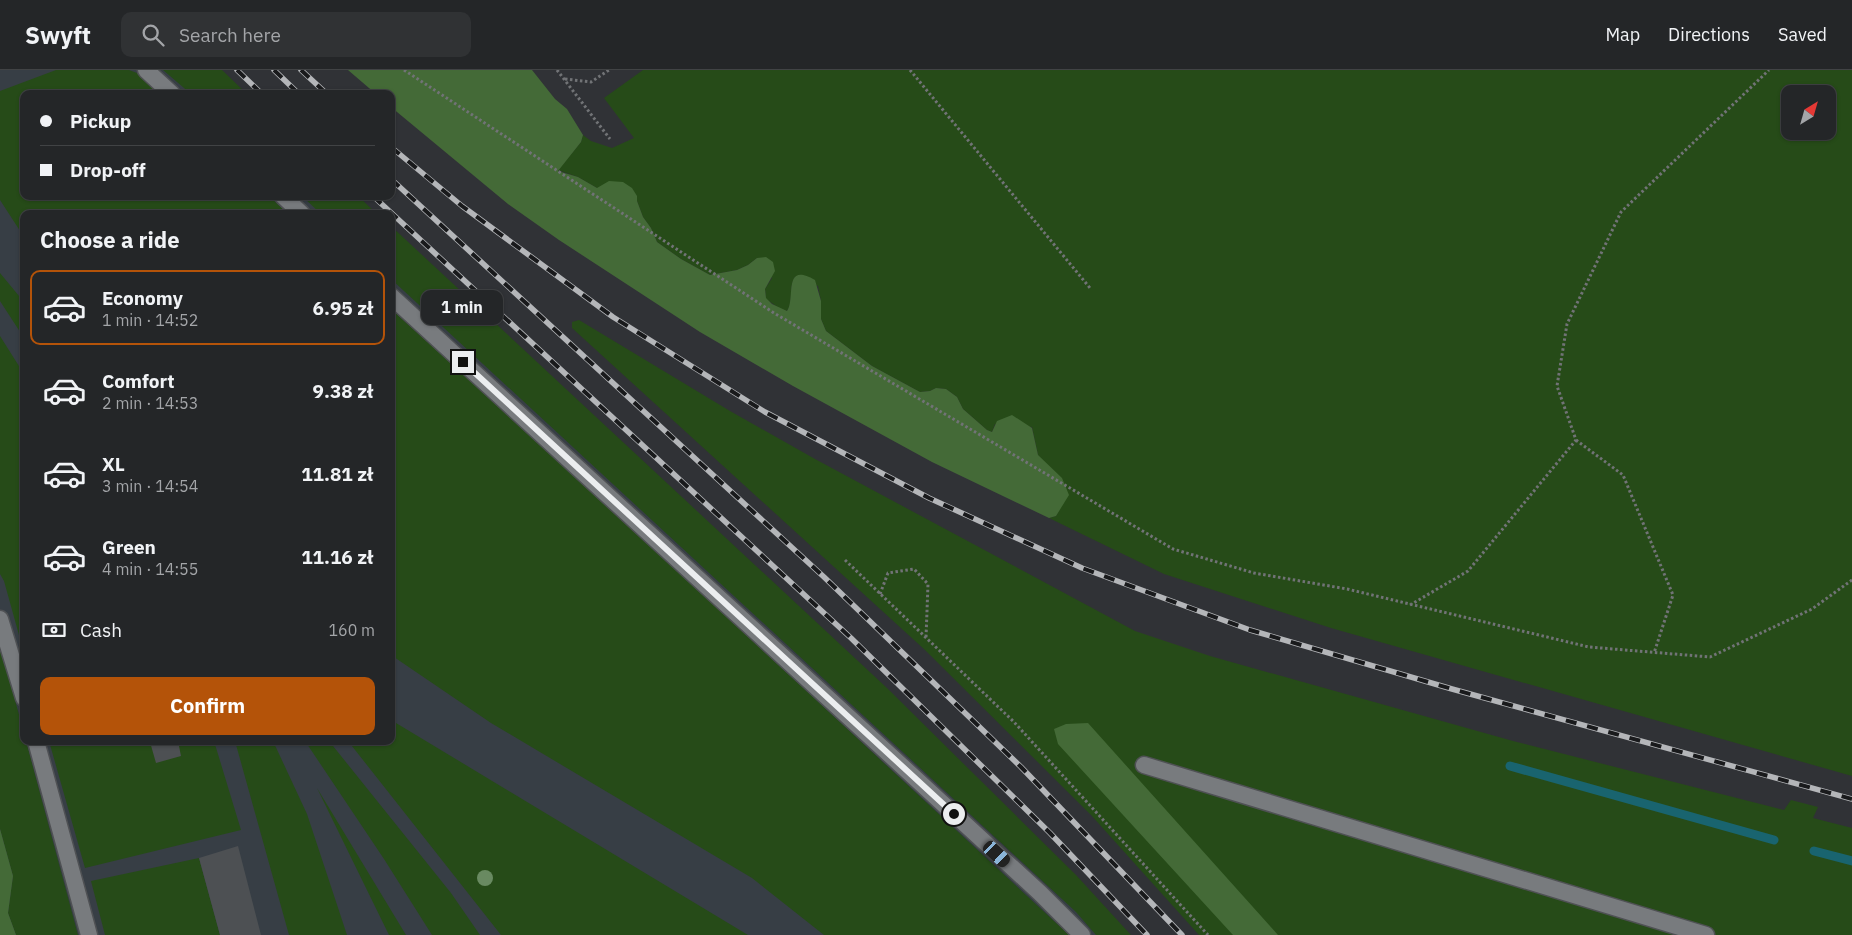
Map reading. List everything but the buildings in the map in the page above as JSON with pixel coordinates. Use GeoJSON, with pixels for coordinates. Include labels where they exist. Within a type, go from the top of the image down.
{"type":"FeatureCollection","features":[{"type":"Feature","properties":{"kind":"lane"},"geometry":{"type":"LineString","coordinates":[[146,70],[168,90]]}},
{"type":"Feature","properties":{"kind":"lane"},"geometry":{"type":"LineString","coordinates":[[287,200],[298,210]]}},
{"type":"Feature","properties":{"kind":"lane"},"geometry":{"type":"LineString","coordinates":[[395,300],[1040,893],[1082,935]]}},
{"type":"Feature","properties":{"kind":"lane"},"geometry":{"type":"LineString","coordinates":[[0,619],[20,685]]}},
{"type":"Feature","properties":{"kind":"lane"},"geometry":{"type":"LineString","coordinates":[[37,745],[90,935]]}},
{"type":"Feature","properties":{"kind":"lane"},"geometry":{"type":"LineString","coordinates":[[1144,765],[1706,935]]}},
{"type":"Feature","properties":{"kind":"path"},"geometry":{"type":"LineString","coordinates":[[404,70],[774,313],[1173,549],[1254,573],[1347,589],[1589,647],[1710,657],[1812,609],[1852,580]]}},
{"type":"Feature","properties":{"kind":"path"},"geometry":{"type":"LineString","coordinates":[[557,70],[610,139]]}},
{"type":"Feature","properties":{"kind":"path"},"geometry":{"type":"LineString","coordinates":[[564,79],[591,82],[609,70]]}},
{"type":"Feature","properties":{"kind":"path"},"geometry":{"type":"LineString","coordinates":[[910,70],[1090,288]]}},
{"type":"Feature","properties":{"kind":"path"},"geometry":{"type":"LineString","coordinates":[[1654,653],[1672,595],[1623,475],[1576,440],[1558,386],[1566,324],[1621,212],[1769,70]]}},
{"type":"Feature","properties":{"kind":"path"},"geometry":{"type":"LineString","coordinates":[[1409,605],[1468,571],[1576,440]]}},
{"type":"Feature","properties":{"kind":"path"},"geometry":{"type":"LineString","coordinates":[[845,560],[1014,722],[1208,935]]}},
{"type":"Feature","properties":{"kind":"path"},"geometry":{"type":"LineString","coordinates":[[880,594],[888,573],[914,569],[928,584],[926,638]]}},
{"type":"Feature","properties":{"kind":"shaded area"},"geometry":{"type":"Polygon","coordinates":[[[0,70],[173,70],[194,90],[20,90],[20,200],[313,200],[324,210],[20,210],[20,745],[395,745],[395,276],[1107,935],[0,935],[0,70]]]}},
{"type":"Feature","properties":{"kind":"green space"},"geometry":{"type":"Polygon","coordinates":[[[56,70],[129,70],[137,73],[156,90],[20,90],[20,200],[273,200],[284,210],[20,210],[20,231],[0,200],[0,91],[56,70]]]}},
{"type":"Feature","properties":{"kind":"green space"},"geometry":{"type":"Polygon","coordinates":[[[163,70],[222,70],[243,90],[186,90],[163,70]]]}},
{"type":"Feature","properties":{"kind":"green space"},"geometry":{"type":"Polygon","coordinates":[[[348,70],[532,70],[555,99],[567,109],[583,135],[581,142],[558,171],[578,177],[597,188],[609,181],[623,182],[632,188],[637,196],[643,217],[651,228],[657,242],[681,259],[710,275],[737,270],[757,258],[766,257],[773,262],[775,271],[765,289],[766,298],[772,304],[787,311],[794,278],[798,275],[805,275],[815,280],[821,301],[821,319],[826,331],[872,366],[920,392],[936,388],[946,389],[957,397],[963,409],[987,430],[992,432],[997,421],[1012,415],[1032,428],[1038,455],[1062,478],[1069,495],[1056,516],[1049,518],[932,462],[793,386],[700,332],[559,240],[508,204],[395,110],[395,90],[371,90],[348,70]]]}},
{"type":"Feature","properties":{"kind":"green space"},"geometry":{"type":"Polygon","coordinates":[[[643,70],[1852,70],[1852,776],[1331,628],[1164,574],[1049,518],[1056,516],[1061,506],[1038,455],[1032,427],[995,424],[992,432],[987,430],[963,409],[957,397],[946,389],[936,388],[920,392],[872,366],[826,331],[821,319],[821,301],[818,286],[795,277],[787,311],[779,308],[766,299],[765,289],[772,278],[757,258],[737,270],[710,275],[681,259],[657,242],[651,228],[643,217],[637,196],[597,188],[578,177],[558,170],[581,142],[583,135],[591,141],[612,148],[634,138],[604,98],[643,70]]]}},
{"type":"Feature","properties":{"kind":"green space"},"geometry":{"type":"Polygon","coordinates":[[[306,200],[362,200],[373,210],[317,210],[306,200]]]}},
{"type":"Feature","properties":{"kind":"green space"},"geometry":{"type":"Polygon","coordinates":[[[395,230],[887,688],[1076,875],[1131,935],[1096,935],[1076,912],[395,283],[395,230]]]}},
{"type":"Feature","properties":{"kind":"green space"},"geometry":{"type":"Polygon","coordinates":[[[0,273],[20,297],[20,332],[0,301],[0,273]]]}},
{"type":"Feature","properties":{"kind":"green space"},"geometry":{"type":"Polygon","coordinates":[[[395,313],[560,462],[1069,935],[824,935],[752,878],[491,723],[395,658],[395,313]]]}},
{"type":"Feature","properties":{"kind":"green space"},"geometry":{"type":"Polygon","coordinates":[[[579,320],[730,411],[815,459],[1135,631],[1210,656],[1513,741],[1784,810],[1791,800],[1818,807],[1813,818],[1852,828],[1852,935],[1199,935],[1091,815],[925,650],[572,328],[572,322],[579,320]]]}},
{"type":"Feature","properties":{"kind":"green space"},"geometry":{"type":"Polygon","coordinates":[[[0,336],[20,368],[20,639],[4,581],[0,574],[0,336]]]}},
{"type":"Feature","properties":{"kind":"green space"},"geometry":{"type":"Polygon","coordinates":[[[0,645],[20,718],[20,745],[27,745],[78,935],[16,935],[8,913],[13,876],[0,829],[0,645]]]}},
{"type":"Feature","properties":{"kind":"green space"},"geometry":{"type":"Polygon","coordinates":[[[395,722],[748,935],[501,935],[351,745],[395,745],[395,722]]]}},
{"type":"Feature","properties":{"kind":"green space"},"geometry":{"type":"Polygon","coordinates":[[[1088,723],[1278,935],[1233,935],[1058,744],[1054,729],[1066,724],[1088,723]]]}},
{"type":"Feature","properties":{"kind":"green space"},"geometry":{"type":"Polygon","coordinates":[[[50,745],[215,745],[241,830],[85,868],[50,745]]]}},
{"type":"Feature","properties":{"kind":"green space"},"geometry":{"type":"Polygon","coordinates":[[[236,745],[275,745],[307,814],[347,935],[289,935],[236,745]]]}},
{"type":"Feature","properties":{"kind":"green space"},"geometry":{"type":"Polygon","coordinates":[[[308,745],[332,745],[451,893],[480,935],[432,935],[308,745]]]}},
{"type":"Feature","properties":{"kind":"green space"},"geometry":{"type":"Polygon","coordinates":[[[317,788],[406,935],[389,935],[317,788]]]}},
{"type":"Feature","properties":{"kind":"green space"},"geometry":{"type":"Polygon","coordinates":[[[0,829],[13,876],[8,913],[16,935],[0,935],[0,829]]]}},
{"type":"Feature","properties":{"kind":"green space"},"geometry":{"type":"Polygon","coordinates":[[[199,858],[220,935],[105,935],[91,881],[199,858]]]}},
{"type":"Feature","properties":{"kind":"waterway"},"geometry":{"type":"LineString","coordinates":[[1510,766],[1774,840]]}},
{"type":"Feature","properties":{"kind":"waterway"},"geometry":{"type":"LineString","coordinates":[[1814,851],[1852,861]]}},
{"type":"Feature","properties":{"kind":"railway"},"geometry":{"type":"LineString","coordinates":[[237,70],[258,90]]}},
{"type":"Feature","properties":{"kind":"railway"},"geometry":{"type":"LineString","coordinates":[[274,70],[295,90]]}},
{"type":"Feature","properties":{"kind":"railway"},"geometry":{"type":"LineString","coordinates":[[301,70],[323,90]]}},
{"type":"Feature","properties":{"kind":"railway"},"geometry":{"type":"LineString","coordinates":[[395,150],[462,206],[613,317],[765,412],[929,498],[1082,568],[1250,630],[1452,689],[1852,799]]}},
{"type":"Feature","properties":{"kind":"railway"},"geometry":{"type":"LineString","coordinates":[[395,183],[824,577],[1021,767],[1182,935]]}},
{"type":"Feature","properties":{"kind":"railway"},"geometry":{"type":"LineString","coordinates":[[377,200],[388,210]]}},
{"type":"Feature","properties":{"kind":"railway"},"geometry":{"type":"LineString","coordinates":[[395,216],[851,638],[1050,833],[1147,935]]}},
{"type":"Feature","properties":{"kind":"route"},"geometry":{"type":"LineString","coordinates":[[463,362],[954,814]]}}]}
